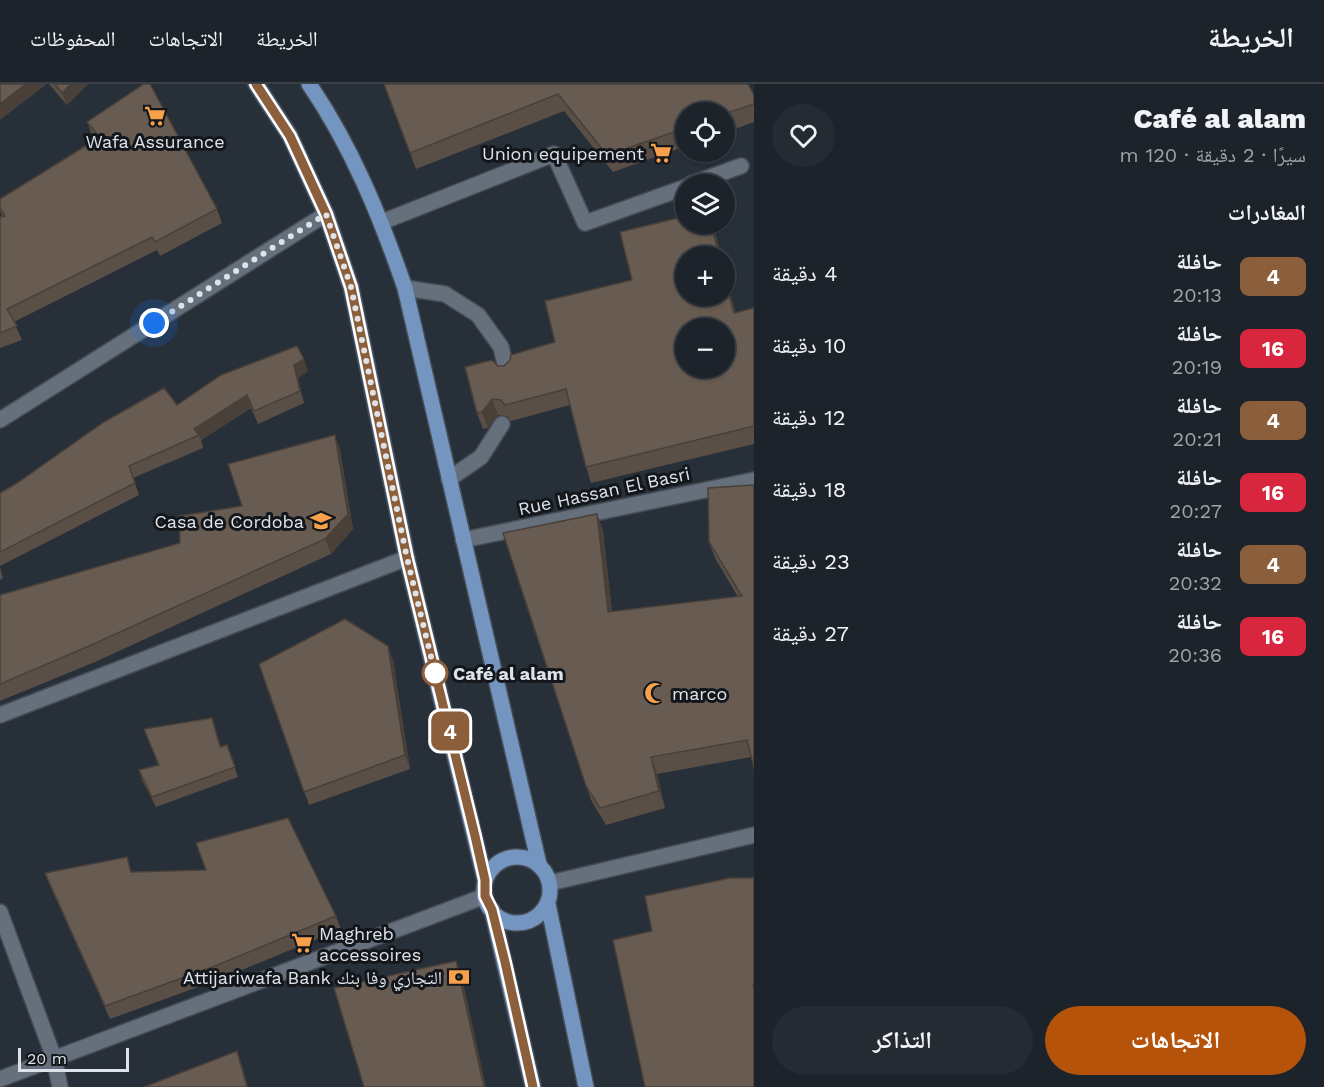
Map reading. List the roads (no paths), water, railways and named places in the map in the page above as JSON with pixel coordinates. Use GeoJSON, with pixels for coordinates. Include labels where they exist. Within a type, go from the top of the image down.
{"type":"FeatureCollection","features":[{"type":"Feature","properties":{"kind":"main road"},"geometry":{"type":"LineString","coordinates":[[256,84],[290,136],[326,214],[351,287],[407,558],[485,880],[485,896],[492,910],[533,1087]]}},
{"type":"Feature","properties":{"kind":"main road"},"geometry":{"type":"LineString","coordinates":[[309,84],[354,160],[382,222],[405,288],[539,864],[550,883],[548,904],[586,1087]]}},
{"type":"Feature","properties":{"kind":"main road"},"geometry":{"type":"LineString","coordinates":[[485,880],[489,871],[504,859],[526,857],[539,864]]}},
{"type":"Feature","properties":{"kind":"main road"},"geometry":{"type":"LineString","coordinates":[[492,910],[507,921],[526,922],[535,918],[548,904]]}},
{"type":"Feature","properties":{"kind":"street"},"geometry":{"type":"LineString","coordinates":[[382,222],[554,154],[585,223],[675,190]]}},
{"type":"Feature","properties":{"kind":"street"},"geometry":{"type":"LineString","coordinates":[[719,174],[741,166]]}},
{"type":"Feature","properties":{"kind":"street"},"geometry":{"type":"LineString","coordinates":[[0,420],[326,214]]}},
{"type":"Feature","properties":{"kind":"street"},"geometry":{"type":"LineString","coordinates":[[405,288],[445,294],[478,315],[501,347],[507,373]]}},
{"type":"Feature","properties":{"kind":"street"},"geometry":{"type":"LineString","coordinates":[[449,479],[481,457],[502,424]]}},
{"type":"Feature","properties":{"kind":"street","name":"Rue Hassan El Basri"},"geometry":{"type":"LineString","coordinates":[[463,540],[754,480]]}},
{"type":"Feature","properties":{"kind":"street"},"geometry":{"type":"LineString","coordinates":[[0,715],[407,558]]}},
{"type":"Feature","properties":{"kind":"street"},"geometry":{"type":"LineString","coordinates":[[550,883],[754,835]]}},
{"type":"Feature","properties":{"kind":"street"},"geometry":{"type":"LineString","coordinates":[[0,1079],[485,896]]}},
{"type":"Feature","properties":{"kind":"street"},"geometry":{"type":"LineString","coordinates":[[0,912],[54,1058],[60,1087]]}},
{"type":"Feature","properties":{"kind":"place","name":"Wafa Assurance"},"geometry":{"type":"Point","coordinates":[155,116]}},
{"type":"Feature","properties":{"kind":"place","name":"Union equipement"},"geometry":{"type":"Point","coordinates":[661,153]}},
{"type":"Feature","properties":{"kind":"place","name":"Casa de Cordoba"},"geometry":{"type":"Point","coordinates":[321,521]}},
{"type":"Feature","properties":{"kind":"place","name":"Café al alam"},"geometry":{"type":"Point","coordinates":[435,673]}},
{"type":"Feature","properties":{"kind":"place","name":"marco"},"geometry":{"type":"Point","coordinates":[655,693]}},
{"type":"Feature","properties":{"kind":"place","name":"Maghreb accessoires"},"geometry":{"type":"Point","coordinates":[302,943]}},
{"type":"Feature","properties":{"kind":"place","name":"Attijariwafa Bank التجاري وفا بنك"},"geometry":{"type":"Point","coordinates":[459,977]}}]}
